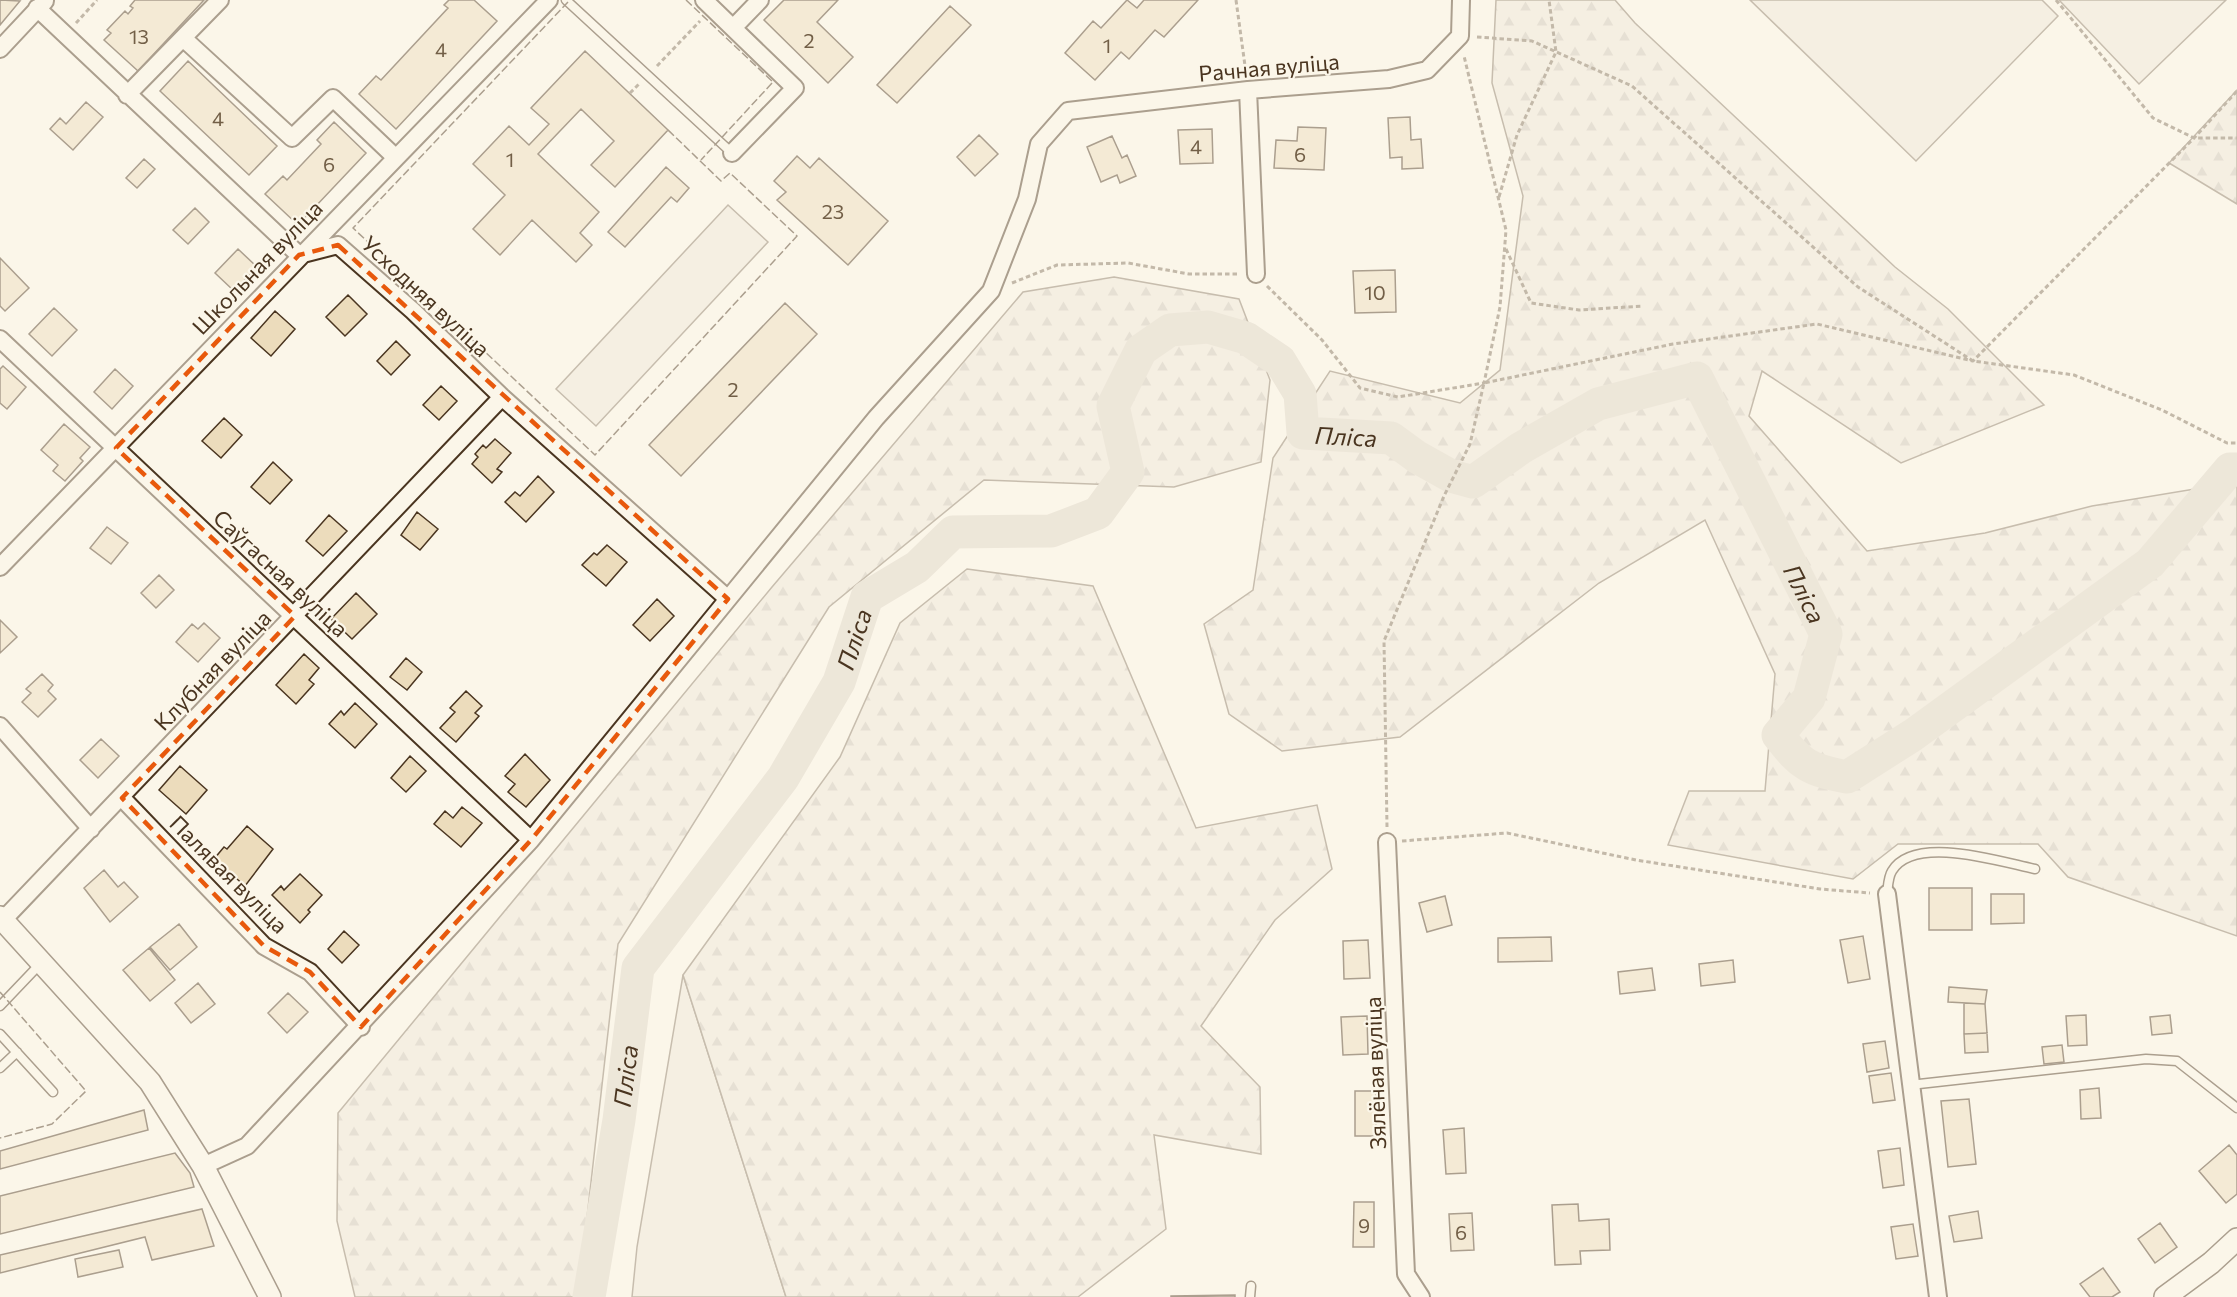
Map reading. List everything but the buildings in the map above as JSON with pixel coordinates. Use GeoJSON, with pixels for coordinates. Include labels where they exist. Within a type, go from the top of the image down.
{"type":"FeatureCollection","features":[{"type":"Feature","properties":{"kind":"street"},"geometry":{"type":"LineString","coordinates":[[127,95],[220,0]]}},
{"type":"Feature","properties":{"kind":"street","name":"Школьная вуліца"},"geometry":{"type":"LineString","coordinates":[[0,567],[299,255],[549,0]]}},
{"type":"Feature","properties":{"kind":"street"},"geometry":{"type":"LineString","coordinates":[[733,28],[760,0]]}},
{"type":"Feature","properties":{"kind":"street"},"geometry":{"type":"LineString","coordinates":[[1460,36],[1461,0]]}},
{"type":"Feature","properties":{"kind":"street"},"geometry":{"type":"LineString","coordinates":[[0,49],[41,4],[127,95],[299,255]]}},
{"type":"Feature","properties":{"kind":"street"},"geometry":{"type":"LineString","coordinates":[[708,4],[795,88],[732,153]]}},
{"type":"Feature","properties":{"kind":"street","name":"Рачная вуліца"},"geometry":{"type":"LineString","coordinates":[[991,291],[1027,199],[1039,144],[1068,111],[1248,90],[1389,79],[1427,70],[1460,36]]}},
{"type":"Feature","properties":{"kind":"street"},"geometry":{"type":"LineString","coordinates":[[183,38],[292,138],[333,98],[395,157]]}},
{"type":"Feature","properties":{"kind":"street"},"geometry":{"type":"LineString","coordinates":[[1248,90],[1256,274]]}},
{"type":"Feature","properties":{"kind":"street","name":"Усходняя вуліца"},"geometry":{"type":"LineString","coordinates":[[299,255],[338,245],[413,311],[502,397],[728,599]]}},
{"type":"Feature","properties":{"kind":"street"},"geometry":{"type":"LineString","coordinates":[[203,1166],[247,1146],[361,1026],[531,840],[876,418],[991,291]]}},
{"type":"Feature","properties":{"kind":"street","name":"Саўгасная вуліца"},"geometry":{"type":"LineString","coordinates":[[0,339],[531,840]]}},
{"type":"Feature","properties":{"kind":"street","name":"Клубная вуліца"},"geometry":{"type":"LineString","coordinates":[[1,919],[122,798],[502,397]]}},
{"type":"Feature","properties":{"kind":"street"},"geometry":{"type":"LineString","coordinates":[[0,726],[92,829]]}},
{"type":"Feature","properties":{"kind":"street","name":"Палявая вуліца"},"geometry":{"type":"LineString","coordinates":[[122,798],[264,946],[310,972],[361,1026]]}},
{"type":"Feature","properties":{"kind":"street","name":"Зялёная вуліца"},"geometry":{"type":"LineString","coordinates":[[1387,842],[1406,1274],[1421,1297]]}},
{"type":"Feature","properties":{"kind":"street"},"geometry":{"type":"LineString","coordinates":[[1887,894],[1938,1297]]}},
{"type":"Feature","properties":{"kind":"street"},"geometry":{"type":"LineString","coordinates":[[1,919],[150,1082],[203,1166],[270,1297]]}},
{"type":"Feature","properties":{"kind":"street"},"geometry":{"type":"LineString","coordinates":[[2164,1297],[2211,1263],[2237,1239]]}},
{"type":"Feature","properties":{"kind":"lane"},"geometry":{"type":"LineString","coordinates":[[566,0],[732,153]]}},
{"type":"Feature","properties":{"kind":"lane"},"geometry":{"type":"LineString","coordinates":[[1887,894],[1891,872],[1906,857],[1930,852],[1963,854],[2035,869]]}},
{"type":"Feature","properties":{"kind":"lane"},"geometry":{"type":"LineString","coordinates":[[0,1006],[42,963]]}},
{"type":"Feature","properties":{"kind":"lane"},"geometry":{"type":"LineString","coordinates":[[0,1034],[53,1092]]}},
{"type":"Feature","properties":{"kind":"lane"},"geometry":{"type":"LineString","coordinates":[[0,1068],[17,1052]]}},
{"type":"Feature","properties":{"kind":"lane"},"geometry":{"type":"LineString","coordinates":[[1910,1085],[2146,1059],[2177,1061],[2237,1108]]}},
{"type":"Feature","properties":{"kind":"lane"},"geometry":{"type":"LineString","coordinates":[[1250,1297],[1251,1286]]}},
{"type":"Feature","properties":{"kind":"path"},"geometry":{"type":"LineString","coordinates":[[75,24],[97,0]]}},
{"type":"Feature","properties":{"kind":"path"},"geometry":{"type":"LineString","coordinates":[[1236,0],[1248,90]]}},
{"type":"Feature","properties":{"kind":"path"},"geometry":{"type":"LineString","coordinates":[[1498,197],[1517,135],[1556,52],[1549,0]]}},
{"type":"Feature","properties":{"kind":"path"},"geometry":{"type":"LineString","coordinates":[[2056,0],[2153,118],[2194,138],[2237,138]]}},
{"type":"Feature","properties":{"kind":"path"},"geometry":{"type":"LineString","coordinates":[[630,93],[708,4]]}},
{"type":"Feature","properties":{"kind":"path"},"geometry":{"type":"LineString","coordinates":[[1887,894],[1820,889],[1636,860],[1507,833],[1387,842],[1384,641],[1444,496],[1470,444],[1500,307],[1506,230],[1460,36],[1532,41],[1632,86],[1858,287],[1973,361]]}},
{"type":"Feature","properties":{"kind":"path"},"geometry":{"type":"LineString","coordinates":[[1973,361],[2194,138],[2237,91]]}},
{"type":"Feature","properties":{"kind":"path"},"geometry":{"type":"LineString","coordinates":[[1505,247],[1531,303],[1580,310],[1643,306]]}},
{"type":"Feature","properties":{"kind":"path"},"geometry":{"type":"LineString","coordinates":[[991,291],[1057,265],[1128,263],[1189,274],[1256,274],[1322,340],[1360,388],[1398,397],[1484,383],[1673,344],[1816,324],[1973,361],[2074,375],[2162,410],[2227,443],[2237,443]]}},
{"type":"Feature","properties":{"kind":"highlighted area"},"geometry":{"type":"Polygon","coordinates":[[[338,245],[728,599],[531,840],[361,1027],[310,972],[264,946],[122,798],[295,616],[116,448],[299,255],[338,245]]]}},
{"type":"Feature","properties":{"kind":"green space"},"geometry":{"type":"Polygon","coordinates":[[[1496,0],[1615,0],[1635,23],[1895,267],[1948,309],[2044,405],[1901,463],[1762,371],[1749,416],[1867,551],[1985,533],[2092,506],[2237,482],[2237,936],[2068,877],[2038,844],[1898,844],[1853,879],[1668,845],[1689,791],[1765,791],[1775,674],[1705,520],[1599,583],[1400,737],[1282,751],[1229,714],[1204,624],[1253,590],[1273,458],[1330,371],[1460,403],[1500,370],[1523,196],[1492,83],[1496,0]]]}},
{"type":"Feature","properties":{"kind":"green space"},"geometry":{"type":"Polygon","coordinates":[[[1750,0],[2042,0],[2058,16],[1916,161],[1750,0]]]}},
{"type":"Feature","properties":{"kind":"green space"},"geometry":{"type":"Polygon","coordinates":[[[2059,0],[2226,0],[2139,84],[2059,0]]]}},
{"type":"Feature","properties":{"kind":"green space"},"geometry":{"type":"Polygon","coordinates":[[[2237,90],[2237,204],[2169,163],[2237,90]]]}},
{"type":"Feature","properties":{"kind":"green space"},"geometry":{"type":"Polygon","coordinates":[[[728,205],[768,242],[596,426],[556,389],[728,205]]]}},
{"type":"Feature","properties":{"kind":"green space"},"geometry":{"type":"Polygon","coordinates":[[[1114,277],[1239,299],[1270,380],[1261,462],[1174,487],[984,480],[829,607],[618,944],[578,1297],[355,1297],[337,1221],[338,1113],[772,587],[1023,292],[1114,277]]]}},
{"type":"Feature","properties":{"kind":"green space"},"geometry":{"type":"Polygon","coordinates":[[[967,569],[1093,586],[1196,828],[1317,805],[1332,869],[1275,920],[1201,1026],[1260,1087],[1261,1154],[1154,1135],[1166,1229],[1078,1297],[786,1297],[683,975],[840,757],[900,623],[967,569]]]}},
{"type":"Feature","properties":{"kind":"green space"},"geometry":{"type":"Polygon","coordinates":[[[683,975],[786,1297],[632,1297],[637,1247],[683,975]]]}},
{"type":"Feature","properties":{"kind":"waterway","name":"Пліса"},"geometry":{"type":"LineString","coordinates":[[589,1297],[619,1120],[638,968],[783,778],[839,682],[867,597],[917,567],[953,532],[1051,531],[1098,513],[1128,472],[1113,406],[1141,350],[1170,330],[1208,327],[1246,338],[1280,361],[1300,394],[1303,433],[1391,438],[1417,457],[1451,476],[1473,482],[1521,448],[1598,404],[1697,378],[1826,634],[1809,698],[1778,735],[1807,765],[1823,772],[1847,777],[1913,735],[2150,563],[2230,469],[2237,469]]}},
{"type":"Feature","properties":{"kind":"fence"},"geometry":{"type":"LineString","coordinates":[[686,0],[773,82],[701,160]]}},
{"type":"Feature","properties":{"kind":"fence"},"geometry":{"type":"LineString","coordinates":[[568,2],[353,228],[595,455],[797,236],[730,173],[721,181],[668,130]]}},
{"type":"Feature","properties":{"kind":"fence"},"geometry":{"type":"LineString","coordinates":[[0,992],[86,1091],[52,1124],[0,1138]]}}]}
